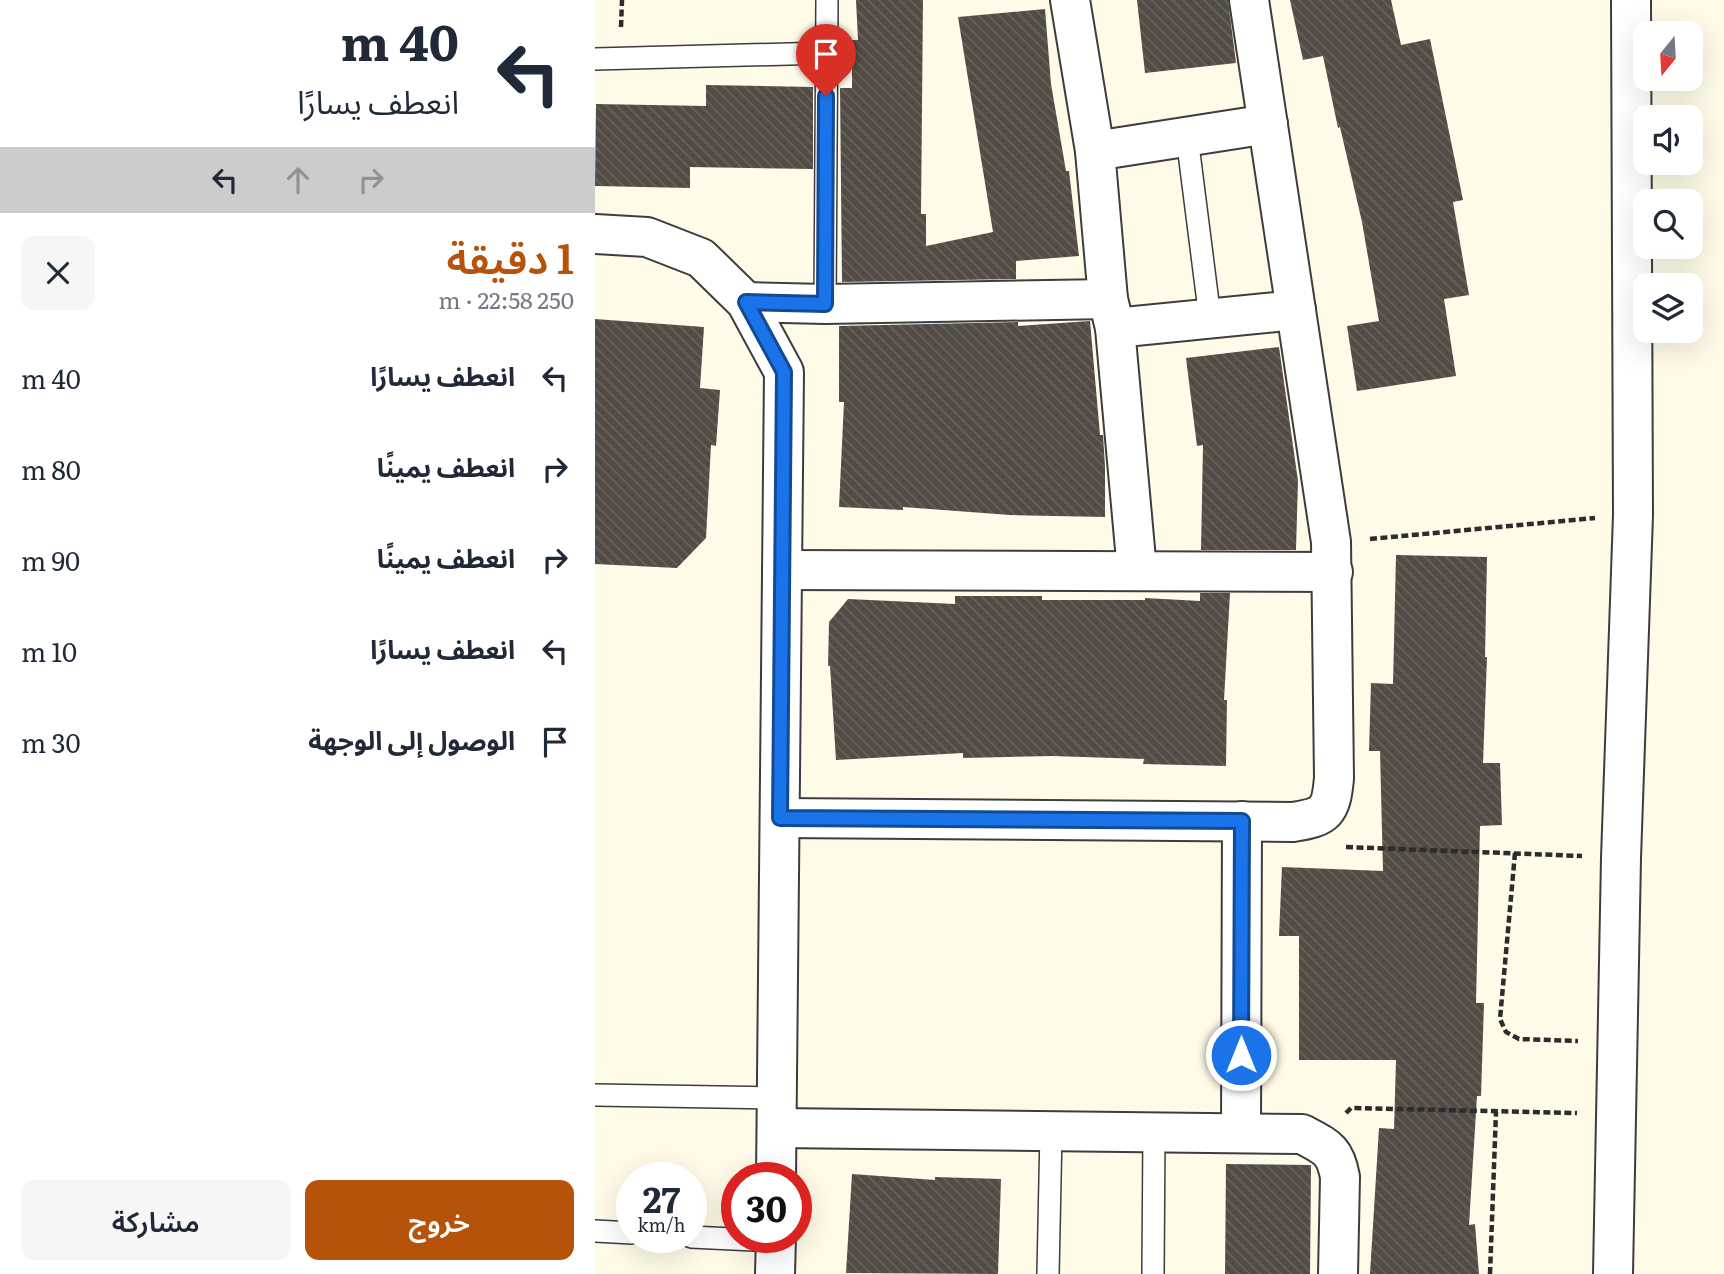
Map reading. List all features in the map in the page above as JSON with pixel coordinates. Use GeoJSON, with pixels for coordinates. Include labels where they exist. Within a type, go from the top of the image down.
{"type":"FeatureCollection","features":[{"type":"Feature","properties":{"kind":"street"},"geometry":{"type":"LineString","coordinates":[[1070,0],[1095,151],[1137,571]]}},
{"type":"Feature","properties":{"kind":"street"},"geometry":{"type":"LineString","coordinates":[[780,818],[1293,822],[1316,818],[1332,802],[1332,557],[1249,0]]}},
{"type":"Feature","properties":{"kind":"street"},"geometry":{"type":"LineString","coordinates":[[1613,1274],[1621,858],[1633,515],[1631,0]]}},
{"type":"Feature","properties":{"kind":"street"},"geometry":{"type":"LineString","coordinates":[[1095,151],[1268,124]]}},
{"type":"Feature","properties":{"kind":"street"},"geometry":{"type":"LineString","coordinates":[[595,234],[647,237],[701,258],[746,302],[784,372],[776,1162]]}},
{"type":"Feature","properties":{"kind":"street"},"geometry":{"type":"LineString","coordinates":[[746,302],[1210,318],[1296,310]]}},
{"type":"Feature","properties":{"kind":"street"},"geometry":{"type":"LineString","coordinates":[[782,570],[1137,571],[1332,557]]}},
{"type":"Feature","properties":{"kind":"street"},"geometry":{"type":"LineString","coordinates":[[1241,1133],[1242,821]]}},
{"type":"Feature","properties":{"kind":"street"},"geometry":{"type":"LineString","coordinates":[[777,1113],[1051,1132],[1302,1134],[1329,1148],[1337,1162],[1340,1177],[1338,1274]]}},
{"type":"Feature","properties":{"kind":"lane"},"geometry":{"type":"LineString","coordinates":[[825,304],[827,0]]}},
{"type":"Feature","properties":{"kind":"lane"},"geometry":{"type":"LineString","coordinates":[[595,59],[827,53]]}},
{"type":"Feature","properties":{"kind":"lane"},"geometry":{"type":"LineString","coordinates":[[1187,137],[1210,318]]}},
{"type":"Feature","properties":{"kind":"lane"},"geometry":{"type":"LineString","coordinates":[[595,1095],[777,1113]]}},
{"type":"Feature","properties":{"kind":"lane"},"geometry":{"type":"LineString","coordinates":[[1048,1274],[1051,1132]]}},
{"type":"Feature","properties":{"kind":"lane"},"geometry":{"type":"LineString","coordinates":[[1153,1274],[1154,1132]]}},
{"type":"Feature","properties":{"kind":"lane"},"geometry":{"type":"LineString","coordinates":[[595,1231],[616,1232]]}},
{"type":"Feature","properties":{"kind":"path"},"geometry":{"type":"LineString","coordinates":[[1332,557],[1633,515]]}},
{"type":"Feature","properties":{"kind":"path"},"geometry":{"type":"LineString","coordinates":[[1344,847],[1621,858]]}},
{"type":"Feature","properties":{"kind":"path"},"geometry":{"type":"LineString","coordinates":[[1515,853],[1500,1019],[1506,1032],[1519,1039],[1618,1042]]}},
{"type":"Feature","properties":{"kind":"path"},"geometry":{"type":"LineString","coordinates":[[1329,1148],[1335,1125],[1351,1108],[1616,1114]]}},
{"type":"Feature","properties":{"kind":"path"},"geometry":{"type":"LineString","coordinates":[[1490,1274],[1496,1112]]}},
{"type":"Feature","properties":{"kind":"building"},"geometry":{"type":"Polygon","coordinates":[[[856,0],[923,0],[921,214],[926,214],[926,246],[993,232],[958,17],[1045,9],[1051,84],[1066,171],[1069,171],[1079,256],[1016,261],[1016,279],[842,282],[840,88],[852,88],[852,40],[858,40],[856,0]]]}},
{"type":"Feature","properties":{"kind":"building"},"geometry":{"type":"Polygon","coordinates":[[[1137,0],[1228,0],[1236,63],[1145,73],[1137,0]]]}},
{"type":"Feature","properties":{"kind":"building"},"geometry":{"type":"Polygon","coordinates":[[[1290,0],[1391,0],[1401,45],[1430,39],[1463,200],[1453,202],[1469,295],[1444,299],[1456,376],[1357,391],[1347,326],[1379,321],[1362,222],[1323,56],[1303,60],[1290,0]]]}},
{"type":"Feature","properties":{"kind":"building"},"geometry":{"type":"Polygon","coordinates":[[[706,85],[813,87],[813,169],[690,167],[690,188],[595,186],[596,104],[706,106],[706,85]]]}},
{"type":"Feature","properties":{"kind":"building"},"geometry":{"type":"Polygon","coordinates":[[[595,319],[704,327],[700,388],[720,390],[716,446],[711,445],[706,538],[677,568],[595,564],[595,319]]]}},
{"type":"Feature","properties":{"kind":"building"},"geometry":{"type":"Polygon","coordinates":[[[1090,321],[1100,435],[1103,435],[1105,517],[1010,515],[903,507],[903,510],[839,507],[844,402],[839,402],[839,326],[1018,322],[1018,326],[1090,321]]]}},
{"type":"Feature","properties":{"kind":"building"},"geometry":{"type":"Polygon","coordinates":[[[1279,347],[1298,481],[1296,550],[1201,550],[1203,445],[1197,446],[1186,358],[1279,347]]]}},
{"type":"Feature","properties":{"kind":"building"},"geometry":{"type":"Polygon","coordinates":[[[1396,555],[1487,557],[1483,763],[1500,763],[1502,825],[1480,826],[1476,1003],[1484,1003],[1481,1096],[1477,1096],[1469,1225],[1475,1224],[1479,1274],[1370,1274],[1379,1128],[1394,1129],[1396,1060],[1299,1060],[1299,936],[1279,936],[1282,867],[1383,871],[1380,751],[1369,751],[1371,683],[1393,684],[1396,555]]]}},
{"type":"Feature","properties":{"kind":"building"},"geometry":{"type":"Polygon","coordinates":[[[1200,593],[1230,593],[1224,700],[1227,700],[1226,766],[1143,764],[1144,759],[1052,756],[963,758],[963,753],[836,760],[828,666],[829,622],[848,599],[955,604],[955,596],[1042,596],[1042,600],[1145,598],[1200,601],[1200,593]]]}},
{"type":"Feature","properties":{"kind":"building"},"geometry":{"type":"Polygon","coordinates":[[[1226,1164],[1311,1165],[1310,1274],[1225,1274],[1226,1164]]]}},
{"type":"Feature","properties":{"kind":"building"},"geometry":{"type":"Polygon","coordinates":[[[852,1174],[935,1180],[935,1177],[1001,1179],[998,1274],[846,1273],[852,1174]]]}},
{"type":"Feature","properties":{"kind":"route"},"geometry":{"type":"LineString","coordinates":[[826,96],[825,304],[746,302],[784,372],[780,818],[1242,821],[1241,1055]]}}]}
